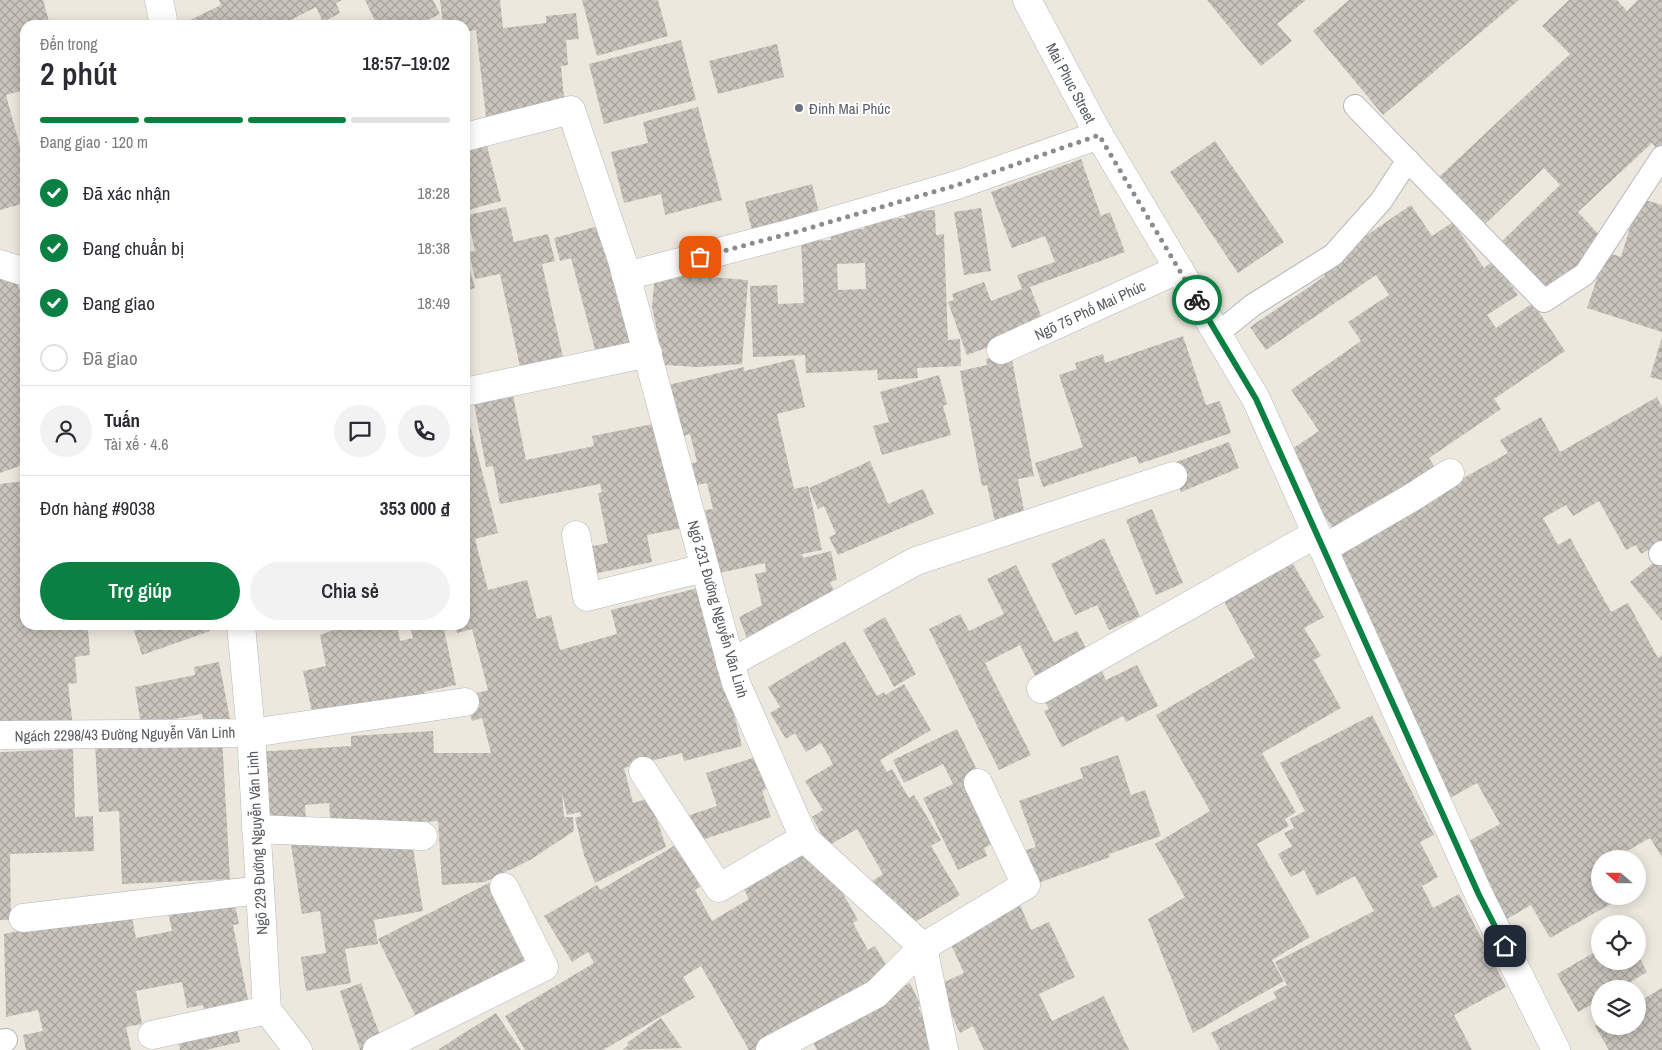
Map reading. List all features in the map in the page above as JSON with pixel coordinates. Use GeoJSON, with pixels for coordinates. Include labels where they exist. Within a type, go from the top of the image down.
{"type":"FeatureCollection","features":[{"type":"Feature","properties":{"kind":"street"},"geometry":{"type":"LineString","coordinates":[[159,0],[163,20]]}},
{"type":"Feature","properties":{"kind":"street","name":"Mai Phuc Street"},"geometry":{"type":"LineString","coordinates":[[1027,0],[1099,135],[1256,399],[1479,895],[1556,1050]]}},
{"type":"Feature","properties":{"kind":"street","name":"Ngõ 231 Đường Nguyễn Văn Linh"},"geometry":{"type":"LineString","coordinates":[[470,136],[571,110],[624,268],[736,683],[804,838],[923,947]]}},
{"type":"Feature","properties":{"kind":"street"},"geometry":{"type":"LineString","coordinates":[[624,268],[792,233],[957,185],[1099,135]]}},
{"type":"Feature","properties":{"kind":"street"},"geometry":{"type":"LineString","coordinates":[[0,264],[20,270]]}},
{"type":"Feature","properties":{"kind":"street","name":"Ngõ 75 Phố Mai Phúc"},"geometry":{"type":"LineString","coordinates":[[1001,350],[1179,269]]}},
{"type":"Feature","properties":{"kind":"street"},"geometry":{"type":"LineString","coordinates":[[470,391],[648,353]]}},
{"type":"Feature","properties":{"kind":"street"},"geometry":{"type":"LineString","coordinates":[[1041,689],[1319,541],[1411,498],[1450,473]]}},
{"type":"Feature","properties":{"kind":"street"},"geometry":{"type":"LineString","coordinates":[[730,663],[916,561],[1173,476]]}},
{"type":"Feature","properties":{"kind":"street"},"geometry":{"type":"LineString","coordinates":[[576,535],[587,597],[704,568]]}},
{"type":"Feature","properties":{"kind":"street","name":"Ngõ 229 Đường Nguyễn Văn Linh"},"geometry":{"type":"LineString","coordinates":[[241,630],[251,733],[267,1010]]}},
{"type":"Feature","properties":{"kind":"street","name":"Ngách 2298/43 Đường Nguyễn Văn Linh"},"geometry":{"type":"LineString","coordinates":[[0,735],[251,733],[465,702]]}},
{"type":"Feature","properties":{"kind":"street"},"geometry":{"type":"LineString","coordinates":[[643,771],[719,888],[804,838]]}},
{"type":"Feature","properties":{"kind":"street"},"geometry":{"type":"LineString","coordinates":[[770,1050],[876,994],[923,947],[1026,885],[978,783]]}},
{"type":"Feature","properties":{"kind":"street"},"geometry":{"type":"LineString","coordinates":[[256,829],[423,836]]}},
{"type":"Feature","properties":{"kind":"street"},"geometry":{"type":"LineString","coordinates":[[377,1050],[544,966],[504,887]]}},
{"type":"Feature","properties":{"kind":"street"},"geometry":{"type":"LineString","coordinates":[[23,918],[260,890]]}},
{"type":"Feature","properties":{"kind":"street"},"geometry":{"type":"LineString","coordinates":[[923,947],[944,1050]]}},
{"type":"Feature","properties":{"kind":"street"},"geometry":{"type":"LineString","coordinates":[[152,1035],[267,1010],[298,1050]]}},
{"type":"Feature","properties":{"kind":"lane"},"geometry":{"type":"LineString","coordinates":[[1356,106],[1544,301],[1585,274],[1662,157]]}},
{"type":"Feature","properties":{"kind":"lane"},"geometry":{"type":"LineString","coordinates":[[1217,334],[1253,305],[1333,255],[1381,201],[1408,160]]}},
{"type":"Feature","properties":{"kind":"building"},"geometry":{"type":"Polygon","coordinates":[[[0,0],[43,0],[49,20],[20,20],[20,91],[6,95],[20,147],[20,204],[0,210],[0,0]]]}},
{"type":"Feature","properties":{"kind":"building"},"geometry":{"type":"Polygon","coordinates":[[[219,0],[342,0],[336,3],[340,13],[327,20],[322,20],[316,7],[291,20],[190,20],[221,5],[219,0]]]}},
{"type":"Feature","properties":{"kind":"building"},"geometry":{"type":"Polygon","coordinates":[[[365,0],[433,0],[440,14],[427,20],[375,20],[365,0]]]}},
{"type":"Feature","properties":{"kind":"building"},"geometry":{"type":"Polygon","coordinates":[[[440,0],[500,0],[503,28],[546,23],[546,16],[576,13],[579,39],[566,40],[568,65],[561,66],[565,109],[486,117],[476,30],[470,31],[470,20],[442,20],[440,0]]]}},
{"type":"Feature","properties":{"kind":"building"},"geometry":{"type":"Polygon","coordinates":[[[582,0],[658,0],[668,36],[597,56],[582,0]]]}},
{"type":"Feature","properties":{"kind":"building"},"geometry":{"type":"Polygon","coordinates":[[[1207,0],[1306,0],[1277,24],[1292,41],[1261,66],[1207,0]]]}},
{"type":"Feature","properties":{"kind":"building"},"geometry":{"type":"Polygon","coordinates":[[[1349,0],[1519,0],[1383,115],[1313,31],[1349,0]]]}},
{"type":"Feature","properties":{"kind":"building"},"geometry":{"type":"Polygon","coordinates":[[[1569,0],[1617,0],[1627,11],[1638,0],[1662,0],[1662,150],[1660,152],[1652,143],[1578,212],[1604,240],[1550,294],[1501,242],[1560,185],[1544,168],[1484,225],[1439,177],[1570,54],[1542,26],[1569,0]]]}},
{"type":"Feature","properties":{"kind":"building"},"geometry":{"type":"Polygon","coordinates":[[[681,40],[696,100],[604,124],[589,64],[681,40]]]}},
{"type":"Feature","properties":{"kind":"building"},"geometry":{"type":"Polygon","coordinates":[[[777,44],[784,77],[718,94],[709,61],[777,44]]]}},
{"type":"Feature","properties":{"kind":"building"},"geometry":{"type":"Polygon","coordinates":[[[698,107],[722,200],[665,215],[661,194],[624,203],[611,152],[648,143],[643,122],[698,107]]]}},
{"type":"Feature","properties":{"kind":"building"},"geometry":{"type":"Polygon","coordinates":[[[1215,141],[1284,242],[1238,273],[1170,172],[1215,141]]]}},
{"type":"Feature","properties":{"kind":"building"},"geometry":{"type":"Polygon","coordinates":[[[487,146],[501,201],[470,210],[470,151],[487,146]]]}},
{"type":"Feature","properties":{"kind":"building"},"geometry":{"type":"Polygon","coordinates":[[[1081,159],[1101,216],[1110,212],[1125,252],[1030,287],[1045,326],[967,355],[948,302],[954,300],[952,294],[984,282],[991,301],[1022,289],[1017,275],[1055,262],[1045,236],[1012,248],[991,192],[1081,159]]]}},
{"type":"Feature","properties":{"kind":"building"},"geometry":{"type":"Polygon","coordinates":[[[812,184],[820,217],[753,234],[745,202],[812,184]]]}},
{"type":"Feature","properties":{"kind":"building"},"geometry":{"type":"Polygon","coordinates":[[[1639,198],[1662,205],[1662,332],[1587,308],[1606,252],[1621,257],[1639,198]]]}},
{"type":"Feature","properties":{"kind":"building"},"geometry":{"type":"Polygon","coordinates":[[[1411,205],[1432,236],[1453,222],[1484,268],[1494,260],[1518,295],[1487,315],[1496,328],[1533,303],[1565,351],[1494,399],[1501,409],[1429,458],[1434,466],[1336,533],[1283,455],[1319,431],[1291,390],[1361,341],[1348,322],[1389,295],[1376,275],[1266,350],[1250,327],[1325,276],[1320,267],[1411,205]]]}},
{"type":"Feature","properties":{"kind":"building"},"geometry":{"type":"Polygon","coordinates":[[[506,207],[514,242],[548,234],[555,261],[542,264],[565,366],[522,376],[500,274],[475,279],[470,256],[470,252],[475,251],[470,228],[470,214],[506,207]]]}},
{"type":"Feature","properties":{"kind":"building"},"geometry":{"type":"Polygon","coordinates":[[[981,208],[991,271],[964,275],[954,212],[981,208]]]}},
{"type":"Feature","properties":{"kind":"building"},"geometry":{"type":"Polygon","coordinates":[[[935,210],[936,235],[944,234],[948,340],[960,339],[961,366],[917,368],[918,378],[878,380],[877,370],[806,373],[805,355],[753,357],[750,286],[777,285],[778,304],[804,303],[801,241],[831,240],[831,230],[864,229],[863,220],[905,218],[904,212],[935,210]],[[865,263],[837,264],[838,290],[866,289],[865,263]]]}},
{"type":"Feature","properties":{"kind":"building"},"geometry":{"type":"Polygon","coordinates":[[[606,224],[639,349],[598,361],[571,258],[560,261],[554,238],[606,224]]]}},
{"type":"Feature","properties":{"kind":"building"},"geometry":{"type":"Polygon","coordinates":[[[470,270],[475,288],[470,290],[470,270]]]}},
{"type":"Feature","properties":{"kind":"building"},"geometry":{"type":"Polygon","coordinates":[[[13,272],[20,291],[20,466],[0,473],[0,277],[13,272]]]}},
{"type":"Feature","properties":{"kind":"building"},"geometry":{"type":"Polygon","coordinates":[[[655,273],[748,280],[742,364],[697,367],[664,365],[652,307],[655,273]]]}},
{"type":"Feature","properties":{"kind":"building"},"geometry":{"type":"Polygon","coordinates":[[[1183,336],[1206,405],[1220,401],[1231,433],[1139,464],[1136,456],[1043,487],[1035,463],[1083,447],[1059,375],[1077,369],[1075,363],[1103,354],[1105,363],[1183,336]]]}},
{"type":"Feature","properties":{"kind":"building"},"geometry":{"type":"Polygon","coordinates":[[[1662,337],[1662,380],[1650,377],[1662,337]]]}},
{"type":"Feature","properties":{"kind":"building"},"geometry":{"type":"Polygon","coordinates":[[[1011,354],[1034,476],[1018,479],[1025,516],[995,522],[987,485],[982,486],[960,371],[987,365],[986,359],[1011,354]]]}},
{"type":"Feature","properties":{"kind":"building"},"geometry":{"type":"Polygon","coordinates":[[[794,359],[805,407],[777,414],[794,489],[808,486],[822,550],[802,554],[803,558],[831,551],[837,580],[830,582],[838,600],[748,641],[739,617],[762,605],[755,574],[766,572],[765,563],[719,573],[705,510],[713,509],[707,483],[692,486],[687,465],[697,462],[690,434],[680,437],[668,385],[744,367],[744,371],[794,359]]]}},
{"type":"Feature","properties":{"kind":"building"},"geometry":{"type":"Polygon","coordinates":[[[939,375],[947,404],[943,406],[951,435],[882,455],[873,426],[889,422],[880,392],[939,375]]]}},
{"type":"Feature","properties":{"kind":"building"},"geometry":{"type":"Polygon","coordinates":[[[513,395],[526,460],[594,446],[592,436],[658,423],[682,528],[647,535],[652,562],[593,574],[588,547],[608,543],[598,493],[602,492],[600,484],[500,504],[493,466],[486,467],[474,403],[513,395]]]}},
{"type":"Feature","properties":{"kind":"building"},"geometry":{"type":"Polygon","coordinates":[[[1657,397],[1662,407],[1662,543],[1641,554],[1636,545],[1626,550],[1599,501],[1573,516],[1566,505],[1543,518],[1558,545],[1570,538],[1611,612],[1628,603],[1658,658],[1662,655],[1662,857],[1650,838],[1629,850],[1591,850],[1591,905],[1609,905],[1550,938],[1531,905],[1507,919],[1465,843],[1500,824],[1477,783],[1450,798],[1410,725],[1332,552],[1508,453],[1500,440],[1541,417],[1560,452],[1657,397]]]}},
{"type":"Feature","properties":{"kind":"building"},"geometry":{"type":"Polygon","coordinates":[[[470,425],[498,533],[475,539],[488,590],[527,580],[537,619],[551,615],[560,650],[617,634],[611,610],[702,587],[742,746],[684,761],[682,753],[624,768],[633,803],[650,798],[666,847],[595,883],[584,855],[575,818],[581,816],[580,812],[567,815],[562,793],[564,817],[573,817],[574,831],[530,860],[485,882],[442,885],[438,821],[331,828],[329,803],[305,805],[306,822],[261,825],[256,752],[351,746],[351,736],[433,731],[434,753],[491,753],[482,718],[472,721],[465,696],[488,690],[472,629],[470,630],[470,425]]]}},
{"type":"Feature","properties":{"kind":"building"},"geometry":{"type":"Polygon","coordinates":[[[1229,442],[1239,468],[1181,492],[1171,464],[1229,442]]]}},
{"type":"Feature","properties":{"kind":"building"},"geometry":{"type":"Polygon","coordinates":[[[870,461],[888,504],[923,489],[934,514],[838,555],[829,537],[836,534],[824,506],[818,509],[809,488],[870,461]]]}},
{"type":"Feature","properties":{"kind":"building"},"geometry":{"type":"Polygon","coordinates":[[[20,482],[20,630],[88,630],[90,655],[75,657],[77,683],[68,684],[73,727],[0,730],[0,484],[20,482]]]}},
{"type":"Feature","properties":{"kind":"building"},"geometry":{"type":"Polygon","coordinates":[[[1152,509],[1183,583],[1156,595],[1126,520],[1152,509]]]}},
{"type":"Feature","properties":{"kind":"building"},"geometry":{"type":"Polygon","coordinates":[[[1104,538],[1140,616],[1109,630],[1097,605],[1075,615],[1051,564],[1104,538]]]}},
{"type":"Feature","properties":{"kind":"building"},"geometry":{"type":"Polygon","coordinates":[[[1662,556],[1662,621],[1630,582],[1662,556]]]}},
{"type":"Feature","properties":{"kind":"building"},"geometry":{"type":"Polygon","coordinates":[[[1289,557],[1324,617],[1304,628],[1321,656],[1314,660],[1341,708],[1262,753],[1296,812],[1285,819],[1289,826],[1257,844],[1310,937],[1272,960],[1284,981],[1193,1033],[1148,919],[1185,897],[1155,844],[1210,811],[1156,715],[1255,657],[1221,596],[1289,557]]]}},
{"type":"Feature","properties":{"kind":"building"},"geometry":{"type":"Polygon","coordinates":[[[1016,565],[1054,642],[1077,631],[1091,658],[1039,684],[1020,645],[985,663],[1031,755],[999,770],[929,629],[960,614],[969,631],[1004,614],[987,579],[1016,565]]]}},
{"type":"Feature","properties":{"kind":"building"},"geometry":{"type":"Polygon","coordinates":[[[885,617],[916,674],[894,687],[863,630],[885,617]]]}},
{"type":"Feature","properties":{"kind":"building"},"geometry":{"type":"Polygon","coordinates":[[[134,630],[210,631],[142,655],[134,630]]]}},
{"type":"Feature","properties":{"kind":"building"},"geometry":{"type":"Polygon","coordinates":[[[334,630],[398,630],[400,641],[413,638],[411,630],[444,630],[456,685],[424,692],[427,703],[314,720],[303,671],[326,666],[320,635],[334,630]]]}},
{"type":"Feature","properties":{"kind":"building"},"geometry":{"type":"Polygon","coordinates":[[[456,630],[468,630],[457,633],[456,630]]]}},
{"type":"Feature","properties":{"kind":"building"},"geometry":{"type":"Polygon","coordinates":[[[845,641],[877,696],[884,692],[885,695],[904,684],[931,730],[880,760],[887,772],[892,769],[909,798],[914,795],[941,840],[931,846],[960,895],[910,925],[895,900],[884,906],[871,882],[883,874],[857,829],[828,846],[812,817],[823,810],[805,781],[833,764],[821,743],[806,752],[795,733],[786,739],[770,713],[780,707],[768,687],[845,641]]]}},
{"type":"Feature","properties":{"kind":"building"},"geometry":{"type":"Polygon","coordinates":[[[219,662],[230,719],[204,723],[202,714],[141,725],[135,687],[195,675],[194,667],[219,662]]]}},
{"type":"Feature","properties":{"kind":"building"},"geometry":{"type":"Polygon","coordinates":[[[1098,663],[1106,680],[1137,665],[1158,706],[1126,722],[1123,716],[1062,747],[1044,711],[1049,709],[1040,691],[1098,663]]]}},
{"type":"Feature","properties":{"kind":"building"},"geometry":{"type":"Polygon","coordinates":[[[1372,715],[1434,835],[1420,842],[1438,877],[1422,886],[1433,908],[1459,894],[1506,987],[1454,1015],[1472,1050],[1220,1050],[1211,1033],[1277,998],[1273,992],[1287,985],[1275,962],[1374,911],[1355,876],[1317,896],[1304,870],[1291,877],[1278,854],[1292,846],[1284,833],[1294,828],[1290,819],[1305,811],[1280,763],[1372,715]]]}},
{"type":"Feature","properties":{"kind":"building"},"geometry":{"type":"Polygon","coordinates":[[[957,729],[980,776],[1002,839],[984,848],[987,856],[958,870],[923,798],[953,784],[943,764],[904,783],[893,760],[957,729]]]}},
{"type":"Feature","properties":{"kind":"building"},"geometry":{"type":"Polygon","coordinates":[[[222,737],[230,879],[122,884],[119,811],[99,812],[95,744],[222,737]]]}},
{"type":"Feature","properties":{"kind":"building"},"geometry":{"type":"Polygon","coordinates":[[[73,749],[75,817],[93,816],[94,851],[10,854],[11,920],[0,920],[0,752],[73,749]]]}},
{"type":"Feature","properties":{"kind":"building"},"geometry":{"type":"Polygon","coordinates":[[[1118,755],[1131,795],[1145,790],[1161,836],[1109,854],[1110,857],[1038,883],[1026,850],[1036,847],[1019,801],[1083,778],[1080,768],[1118,755]]]}},
{"type":"Feature","properties":{"kind":"building"},"geometry":{"type":"Polygon","coordinates":[[[756,757],[766,789],[762,791],[771,817],[693,843],[684,817],[717,806],[706,773],[756,757]]]}},
{"type":"Feature","properties":{"kind":"building"},"geometry":{"type":"Polygon","coordinates":[[[320,841],[412,841],[423,911],[374,920],[378,944],[345,949],[351,983],[306,991],[301,957],[326,953],[320,911],[302,914],[291,845],[320,841]]]}},
{"type":"Feature","properties":{"kind":"building"},"geometry":{"type":"Polygon","coordinates":[[[682,841],[706,883],[695,890],[712,921],[749,899],[743,888],[809,849],[829,869],[858,920],[853,923],[868,950],[875,946],[891,973],[760,1050],[749,1050],[701,966],[683,977],[695,997],[603,1050],[525,1050],[505,1016],[594,963],[588,952],[572,962],[544,916],[597,885],[600,890],[682,841]]]}},
{"type":"Feature","properties":{"kind":"building"},"geometry":{"type":"Polygon","coordinates":[[[493,881],[534,963],[418,1021],[378,939],[493,881]]]}},
{"type":"Feature","properties":{"kind":"building"},"geometry":{"type":"Polygon","coordinates":[[[233,895],[239,924],[233,925],[248,1000],[204,1009],[203,1005],[187,1008],[182,982],[136,991],[142,1024],[126,1027],[131,1050],[26,1050],[23,1035],[43,1031],[38,1010],[6,1017],[4,934],[130,908],[136,938],[172,931],[167,908],[233,895]]]}},
{"type":"Feature","properties":{"kind":"building"},"geometry":{"type":"Polygon","coordinates":[[[1019,903],[1031,930],[1049,922],[1075,977],[1039,994],[1052,1021],[1104,996],[1129,1050],[984,1050],[973,1026],[960,1033],[938,985],[964,973],[948,938],[1019,903]]]}},
{"type":"Feature","properties":{"kind":"building"},"geometry":{"type":"Polygon","coordinates":[[[1591,954],[1591,970],[1646,970],[1647,972],[1634,980],[1591,980],[1591,1005],[1578,1012],[1557,974],[1591,954]]]}},
{"type":"Feature","properties":{"kind":"building"},"geometry":{"type":"Polygon","coordinates":[[[361,983],[383,1044],[366,1050],[360,1050],[340,991],[361,983]]]}},
{"type":"Feature","properties":{"kind":"building"},"geometry":{"type":"Polygon","coordinates":[[[910,983],[921,1006],[918,1007],[940,1050],[817,1050],[809,1034],[910,983]]]}},
{"type":"Feature","properties":{"kind":"building"},"geometry":{"type":"Polygon","coordinates":[[[1662,988],[1662,1050],[1609,1050],[1600,1035],[1646,1035],[1646,997],[1662,988]]]}},
{"type":"Feature","properties":{"kind":"building"},"geometry":{"type":"Polygon","coordinates":[[[496,1013],[521,1050],[438,1050],[456,1038],[496,1013]]]}},
{"type":"Feature","properties":{"kind":"building"},"geometry":{"type":"Polygon","coordinates":[[[661,1018],[682,1048],[622,1050],[629,1045],[627,1043],[661,1018]]]}},
{"type":"Feature","properties":{"kind":"building"},"geometry":{"type":"Polygon","coordinates":[[[235,1019],[240,1042],[205,1050],[180,1050],[176,1032],[235,1019]]]}},
{"type":"Feature","properties":{"kind":"way so far"},"geometry":{"type":"LineString","coordinates":[[700,257],[792,233],[957,185],[1099,135],[1197,300]]}},
{"type":"Feature","properties":{"kind":"place","name":"Đinh Mai Phúc"},"geometry":{"type":"Point","coordinates":[799,108]}},
{"type":"Feature","properties":{"kind":"route"},"geometry":{"type":"LineString","coordinates":[[1197,300],[1256,399],[1479,895],[1505,946]]}}]}
